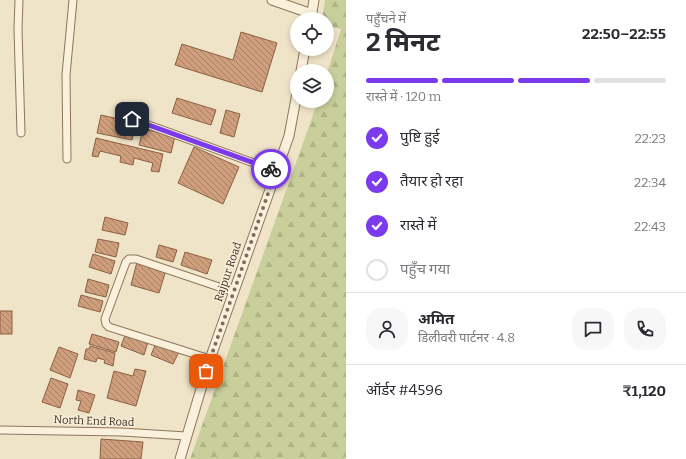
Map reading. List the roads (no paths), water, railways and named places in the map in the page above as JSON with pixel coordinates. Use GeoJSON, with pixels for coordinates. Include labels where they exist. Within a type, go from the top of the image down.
{"type":"FeatureCollection","features":[{"type":"Feature","properties":{"kind":"street"},"geometry":{"type":"LineString","coordinates":[[19,0],[18,29],[21,133]]}},
{"type":"Feature","properties":{"kind":"street"},"geometry":{"type":"LineString","coordinates":[[67,158],[66,75],[73,0]]}},
{"type":"Feature","properties":{"kind":"street"},"geometry":{"type":"LineString","coordinates":[[272,0],[302,12]]}},
{"type":"Feature","properties":{"kind":"street"},"geometry":{"type":"LineString","coordinates":[[312,12],[314,0]]}},
{"type":"Feature","properties":{"kind":"street","name":"Rajpur Road"},"geometry":{"type":"LineString","coordinates":[[180,459],[210,359],[289,136],[294,108]]}},
{"type":"Feature","properties":{"kind":"street"},"geometry":{"type":"LineString","coordinates":[[132,119],[276,171]]}},
{"type":"Feature","properties":{"kind":"street"},"geometry":{"type":"LineString","coordinates":[[210,359],[109,326],[106,324],[105,318],[126,262],[132,259],[136,259],[234,292]]}},
{"type":"Feature","properties":{"kind":"street","name":"North End Road"},"geometry":{"type":"LineString","coordinates":[[0,430],[122,432],[186,436]]}}]}
